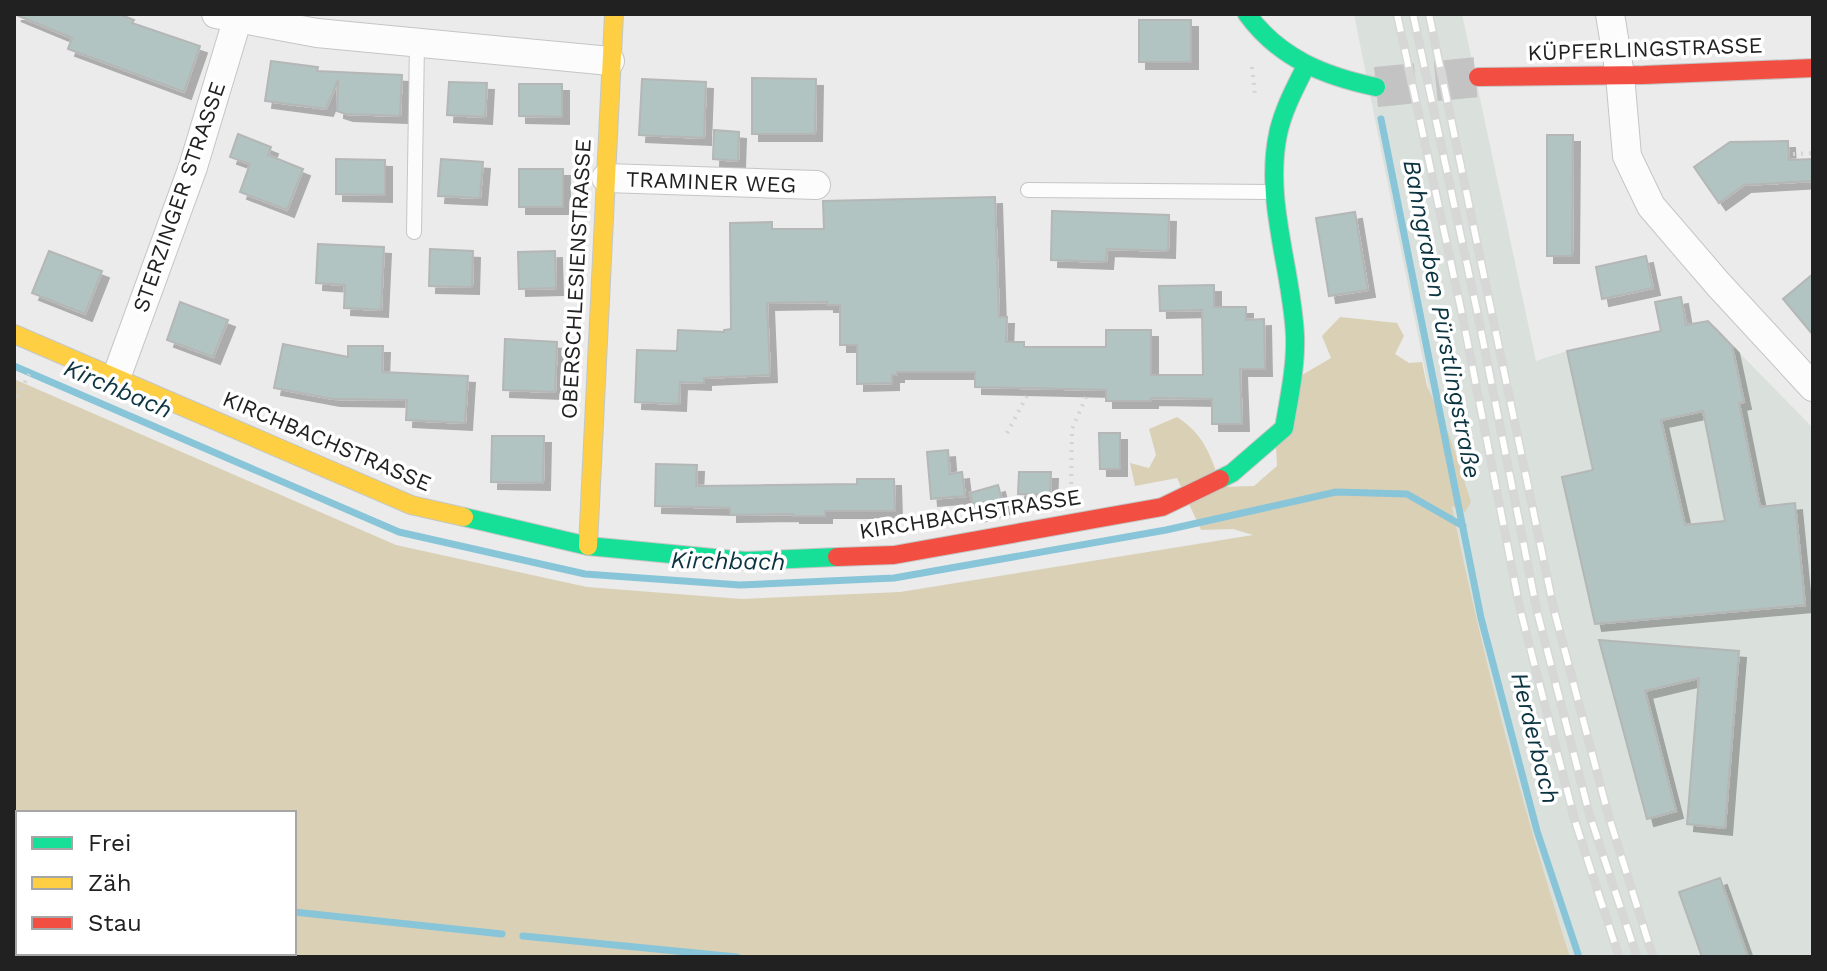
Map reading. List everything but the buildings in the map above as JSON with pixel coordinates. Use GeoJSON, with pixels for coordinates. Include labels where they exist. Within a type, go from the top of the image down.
{"type":"FeatureCollection","features":[{"type":"Feature","properties":{"kind":"street","name":"OBERSCHLESIENSTRASSE"},"geometry":{"type":"LineString","coordinates":[[588,546],[614,14]]}},
{"type":"Feature","properties":{"kind":"street"},"geometry":{"type":"LineString","coordinates":[[1247,14],[1273,43],[1306,66],[1342,81],[1376,87]]}},
{"type":"Feature","properties":{"kind":"street"},"geometry":{"type":"LineString","coordinates":[[1610,14],[1620,75],[1627,156],[1651,206],[1813,387]]}},
{"type":"Feature","properties":{"kind":"street"},"geometry":{"type":"LineString","coordinates":[[231,16],[317,33],[610,61]]}},
{"type":"Feature","properties":{"kind":"street","name":"STERZINGER STRASSE"},"geometry":{"type":"LineString","coordinates":[[116,378],[193,167],[231,16]]}},
{"type":"Feature","properties":{"kind":"street","name":"KIRCHBACHSTRASSE"},"geometry":{"type":"LineString","coordinates":[[14,334],[411,505],[588,546],[745,561],[894,555],[1162,507],[1232,473],[1284,428],[1295,339],[1284,245],[1274,192],[1273,156],[1280,116],[1306,66]]}},
{"type":"Feature","properties":{"kind":"street","name":"KÜPFERLINGSTRASSE"},"geometry":{"type":"LineString","coordinates":[[1478,77],[1813,68]]}},
{"type":"Feature","properties":{"kind":"street","name":"TRAMINER WEG"},"geometry":{"type":"LineString","coordinates":[[606,178],[816,185]]}},
{"type":"Feature","properties":{"kind":"lane"},"geometry":{"type":"LineString","coordinates":[[414,232],[417,43]]}},
{"type":"Feature","properties":{"kind":"lane"},"geometry":{"type":"LineString","coordinates":[[1028,190],[1274,192]]}},
{"type":"Feature","properties":{"kind":"path"},"geometry":{"type":"LineString","coordinates":[[1251,65],[1256,86],[1255,100]]}},
{"type":"Feature","properties":{"kind":"path"},"geometry":{"type":"LineString","coordinates":[[1793,154],[1813,153]]}},
{"type":"Feature","properties":{"kind":"path"},"geometry":{"type":"LineString","coordinates":[[1007,433],[1029,392]]}},
{"type":"Feature","properties":{"kind":"path"},"geometry":{"type":"LineString","coordinates":[[1070,523],[1072,429],[1086,397]]}},
{"type":"Feature","properties":{"kind":"shaded area"},"geometry":{"type":"Polygon","coordinates":[[[1354,14],[1462,14],[1536,361],[1567,351],[1708,321],[1813,428],[1813,957],[1570,957],[1532,839],[1473,611],[1354,14]]]}},
{"type":"Feature","properties":{"kind":"shaded area"},"geometry":{"type":"Polygon","coordinates":[[[1340,317],[1397,323],[1404,336],[1395,354],[1409,363],[1422,362],[1427,386],[1450,437],[1471,502],[1465,512],[1452,506],[1464,563],[1505,733],[1570,957],[14,957],[14,379],[396,545],[587,587],[742,599],[900,592],[1253,535],[1233,529],[1201,530],[1177,478],[1135,486],[1130,463],[1149,468],[1156,455],[1149,429],[1177,417],[1194,431],[1206,447],[1221,487],[1254,486],[1277,466],[1276,446],[1297,378],[1331,358],[1322,336],[1340,317]]]}},
{"type":"Feature","properties":{"kind":"waterway","name":"Herderbach"},"geometry":{"type":"LineString","coordinates":[[1381,119],[1481,618],[1537,831],[1579,957]]}},
{"type":"Feature","properties":{"kind":"waterway","name":"Kirchbach"},"geometry":{"type":"LineString","coordinates":[[14,366],[399,532],[585,574],[740,585],[894,578],[1166,530],[1336,492],[1407,494],[1463,526]]}},
{"type":"Feature","properties":{"kind":"waterway"},"geometry":{"type":"LineString","coordinates":[[296,912],[502,934]]}},
{"type":"Feature","properties":{"kind":"waterway"},"geometry":{"type":"LineString","coordinates":[[523,936],[737,957]]}},
{"type":"Feature","properties":{"kind":"tunnel"},"geometry":{"type":"LineString","coordinates":[[1376,87],[1478,77]]}},
{"type":"Feature","properties":{"kind":"railway"},"geometry":{"type":"LineString","coordinates":[[1397,14],[1462,314],[1520,609],[1575,821],[1619,957]]}},
{"type":"Feature","properties":{"kind":"railway"},"geometry":{"type":"LineString","coordinates":[[1413,14],[1537,611],[1589,813],[1637,957]]}},
{"type":"Feature","properties":{"kind":"railway"},"geometry":{"type":"LineString","coordinates":[[1429,14],[1554,610],[1608,814],[1653,957]]}},
{"type":"Feature","properties":{"kind":"traffic: fast"},"geometry":{"type":"LineString","coordinates":[[1247,14],[1288,54],[1321,71],[1376,87]]}},
{"type":"Feature","properties":{"kind":"traffic: fast"},"geometry":{"type":"LineString","coordinates":[[1220,479],[1232,473],[1284,428],[1295,336],[1276,210],[1275,159],[1283,116],[1306,66]]}},
{"type":"Feature","properties":{"kind":"traffic: fast"},"geometry":{"type":"LineString","coordinates":[[464,517],[588,546],[745,561],[837,557]]}},
{"type":"Feature","properties":{"kind":"traffic: slow"},"geometry":{"type":"LineString","coordinates":[[588,546],[614,14]]}},
{"type":"Feature","properties":{"kind":"traffic: slow"},"geometry":{"type":"LineString","coordinates":[[14,334],[411,505],[464,517]]}},
{"type":"Feature","properties":{"kind":"traffic: jam"},"geometry":{"type":"LineString","coordinates":[[1478,77],[1644,75],[1813,68]]}},
{"type":"Feature","properties":{"kind":"traffic: jam"},"geometry":{"type":"LineString","coordinates":[[837,557],[894,555],[1162,507],[1220,479]]}},
{"type":"Feature","properties":{"kind":"water label","name":"Bahngraben Pürstlingstraße"},"geometry":{"type":"Point","coordinates":[1442,319]}}]}
